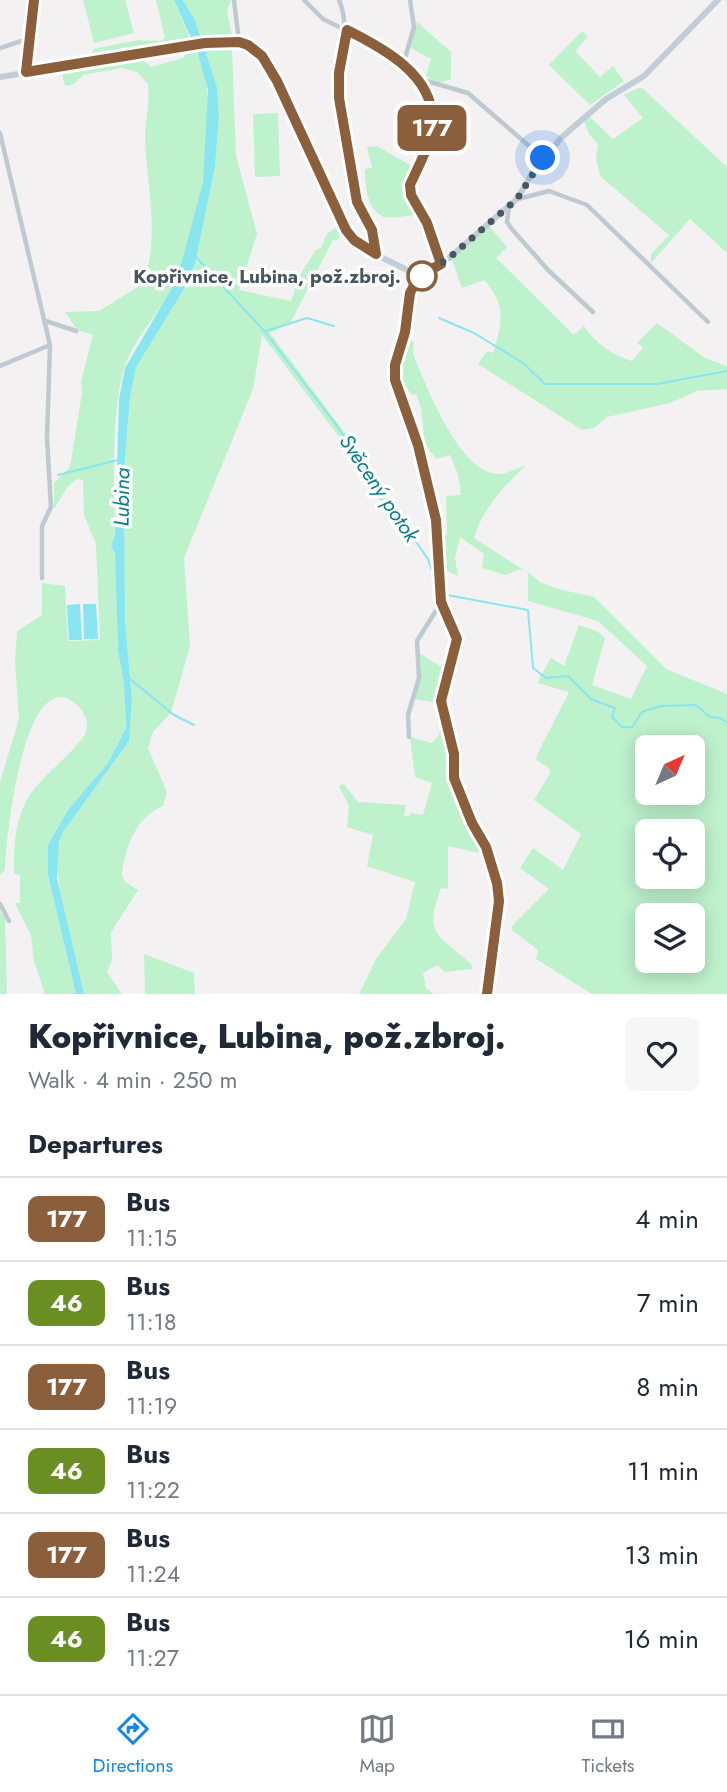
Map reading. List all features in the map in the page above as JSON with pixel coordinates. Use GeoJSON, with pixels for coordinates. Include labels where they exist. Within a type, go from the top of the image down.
{"type":"FeatureCollection","features":[{"type":"Feature","properties":{"kind":"street"},"geometry":{"type":"LineString","coordinates":[[26,72],[34,0]]}},
{"type":"Feature","properties":{"kind":"street"},"geometry":{"type":"LineString","coordinates":[[234,0],[239,42]]}},
{"type":"Feature","properties":{"kind":"street"},"geometry":{"type":"LineString","coordinates":[[304,0],[323,19],[376,45],[420,79],[468,93],[543,158]]}},
{"type":"Feature","properties":{"kind":"street"},"geometry":{"type":"LineString","coordinates":[[339,0],[347,30],[339,73],[342,113],[357,202],[372,230],[376,254]]}},
{"type":"Feature","properties":{"kind":"street"},"geometry":{"type":"LineString","coordinates":[[402,65],[414,27],[410,0]]}},
{"type":"Feature","properties":{"kind":"street"},"geometry":{"type":"LineString","coordinates":[[487,994],[499,901],[497,883],[486,847],[472,823],[454,778],[454,754],[441,701],[447,669],[458,643],[442,606],[436,520],[418,445],[395,380],[395,365],[405,332],[406,311],[419,276],[441,264],[517,199],[543,158],[582,118],[644,76],[718,0]]}},
{"type":"Feature","properties":{"kind":"street"},"geometry":{"type":"LineString","coordinates":[[0,48],[30,38]]}},
{"type":"Feature","properties":{"kind":"street"},"geometry":{"type":"LineString","coordinates":[[0,76],[205,43],[239,42],[256,50],[267,63],[346,230],[354,240],[376,254],[419,276]]}},
{"type":"Feature","properties":{"kind":"street"},"geometry":{"type":"LineString","coordinates":[[420,79],[432,124],[412,182],[411,195],[427,223],[441,264]]}},
{"type":"Feature","properties":{"kind":"street"},"geometry":{"type":"LineString","coordinates":[[0,132],[50,345],[47,438],[51,507],[43,526],[42,578]]}},
{"type":"Feature","properties":{"kind":"street"},"geometry":{"type":"LineString","coordinates":[[517,199],[549,191],[587,205],[708,322]]}},
{"type":"Feature","properties":{"kind":"street"},"geometry":{"type":"LineString","coordinates":[[509,206],[507,222],[511,228],[548,270],[593,312]]}},
{"type":"Feature","properties":{"kind":"street"},"geometry":{"type":"LineString","coordinates":[[46,321],[76,331]]}},
{"type":"Feature","properties":{"kind":"street"},"geometry":{"type":"LineString","coordinates":[[0,366],[50,345]]}},
{"type":"Feature","properties":{"kind":"street"},"geometry":{"type":"LineString","coordinates":[[409,737],[408,716],[419,678],[417,641],[437,609],[442,606]]}},
{"type":"Feature","properties":{"kind":"street"},"geometry":{"type":"LineString","coordinates":[[0,904],[9,921]]}},
{"type":"Feature","properties":{"kind":"green space"},"geometry":{"type":"Polygon","coordinates":[[[83,0],[125,0],[134,33],[94,43],[83,0]]]}},
{"type":"Feature","properties":{"kind":"green space"},"geometry":{"type":"Polygon","coordinates":[[[156,0],[174,0],[190,39],[93,56],[93,49],[138,40],[161,41],[165,38],[156,0]]]}},
{"type":"Feature","properties":{"kind":"green space"},"geometry":{"type":"Polygon","coordinates":[[[183,0],[231,0],[227,11],[232,35],[207,40],[210,46],[232,48],[236,156],[257,234],[239,290],[291,301],[301,273],[316,250],[321,248],[327,233],[336,228],[340,235],[337,241],[333,240],[291,322],[270,333],[342,429],[393,507],[386,522],[385,508],[340,438],[262,335],[253,389],[184,558],[190,646],[171,713],[153,732],[148,748],[167,792],[163,806],[146,817],[129,844],[122,875],[125,882],[138,890],[111,932],[112,960],[107,972],[122,994],[84,994],[63,912],[58,868],[59,849],[63,832],[129,741],[132,700],[125,620],[124,471],[130,397],[136,366],[184,289],[195,264],[215,167],[219,117],[217,87],[195,20],[183,0]]]}},
{"type":"Feature","properties":{"kind":"green space"},"geometry":{"type":"Polygon","coordinates":[[[417,22],[451,52],[451,79],[439,83],[426,76],[431,59],[411,48],[417,22]]]}},
{"type":"Feature","properties":{"kind":"green space"},"geometry":{"type":"Polygon","coordinates":[[[582,31],[588,37],[575,51],[600,77],[613,66],[624,81],[590,105],[549,65],[582,31]]]}},
{"type":"Feature","properties":{"kind":"green space"},"geometry":{"type":"Polygon","coordinates":[[[195,49],[204,74],[209,104],[206,169],[200,203],[183,264],[172,288],[129,355],[117,404],[114,450],[115,537],[111,546],[115,554],[118,651],[124,684],[126,728],[108,763],[68,810],[48,845],[48,875],[76,994],[45,994],[34,961],[31,935],[15,903],[20,903],[20,875],[14,874],[16,837],[26,801],[82,739],[87,726],[85,715],[79,707],[60,697],[44,706],[31,728],[14,793],[5,870],[0,875],[0,782],[19,719],[15,662],[17,631],[42,615],[42,583],[65,586],[68,641],[100,640],[96,544],[84,515],[83,480],[77,479],[68,486],[54,509],[54,483],[70,467],[82,393],[81,381],[93,335],[77,330],[65,312],[99,311],[141,285],[151,251],[152,233],[145,139],[148,84],[137,72],[122,68],[83,75],[74,84],[65,86],[61,70],[140,57],[151,67],[183,58],[185,52],[195,49]]]}},
{"type":"Feature","properties":{"kind":"green space"},"geometry":{"type":"Polygon","coordinates":[[[642,88],[727,167],[727,253],[690,219],[651,263],[651,254],[669,235],[600,176],[596,159],[598,144],[589,134],[584,121],[589,116],[613,139],[643,118],[624,95],[642,88]]]}},
{"type":"Feature","properties":{"kind":"green space"},"geometry":{"type":"Polygon","coordinates":[[[278,113],[280,176],[255,177],[253,114],[278,113]]]}},
{"type":"Feature","properties":{"kind":"green space"},"geometry":{"type":"Polygon","coordinates":[[[377,146],[415,168],[409,193],[419,216],[386,217],[380,215],[371,204],[365,169],[372,168],[367,147],[377,146]]]}},
{"type":"Feature","properties":{"kind":"green space"},"geometry":{"type":"Polygon","coordinates":[[[489,226],[507,247],[496,258],[574,335],[584,326],[605,348],[632,361],[643,348],[637,343],[657,323],[705,358],[727,366],[727,389],[697,391],[670,403],[607,417],[594,428],[582,430],[478,364],[487,351],[493,353],[499,332],[499,306],[484,280],[462,288],[452,260],[489,226]]]}},
{"type":"Feature","properties":{"kind":"green space"},"geometry":{"type":"Polygon","coordinates":[[[408,339],[414,342],[413,354],[446,426],[471,460],[485,471],[500,474],[526,465],[489,507],[474,538],[522,569],[505,575],[482,568],[484,554],[460,537],[455,558],[458,576],[443,569],[440,535],[447,535],[446,496],[461,495],[458,474],[450,455],[436,459],[425,444],[421,408],[416,394],[412,395],[405,386],[399,385],[398,364],[408,339]]]}},
{"type":"Feature","properties":{"kind":"green space"},"geometry":{"type":"Polygon","coordinates":[[[528,572],[540,582],[558,589],[594,597],[666,669],[727,694],[727,994],[592,994],[536,959],[538,950],[512,930],[512,926],[549,889],[520,868],[533,848],[563,870],[581,834],[534,800],[550,773],[549,768],[536,760],[538,753],[569,692],[537,683],[551,658],[564,666],[579,625],[598,632],[605,638],[592,685],[631,699],[647,666],[598,621],[528,601],[528,572]]]}},
{"type":"Feature","properties":{"kind":"green space"},"geometry":{"type":"Polygon","coordinates":[[[419,653],[443,668],[438,703],[413,699],[420,677],[419,653]]]}},
{"type":"Feature","properties":{"kind":"green space"},"geometry":{"type":"Polygon","coordinates":[[[442,723],[452,754],[449,777],[488,855],[448,846],[448,889],[441,888],[433,916],[434,925],[437,933],[472,965],[472,969],[445,972],[437,965],[423,973],[426,988],[434,994],[359,994],[376,959],[406,919],[415,882],[367,866],[373,835],[347,827],[349,806],[339,786],[344,784],[358,802],[406,805],[404,816],[410,816],[410,813],[423,815],[432,783],[415,777],[410,737],[432,743],[439,735],[442,723]]]}},
{"type":"Feature","properties":{"kind":"green space"},"geometry":{"type":"Polygon","coordinates":[[[0,911],[5,919],[7,994],[0,994],[0,911]]]}},
{"type":"Feature","properties":{"kind":"green space"},"geometry":{"type":"Polygon","coordinates":[[[144,954],[194,973],[195,994],[145,994],[144,954]]]}},
{"type":"Feature","properties":{"kind":"water","name":"Lubina"},"geometry":{"type":"Polygon","coordinates":[[[174,0],[183,0],[195,20],[217,87],[219,117],[215,167],[195,264],[184,289],[136,367],[130,397],[124,471],[125,620],[132,700],[129,741],[63,832],[59,843],[57,879],[84,994],[76,994],[48,875],[48,845],[68,810],[108,763],[126,728],[124,684],[118,651],[115,554],[111,546],[115,536],[119,400],[125,368],[172,288],[183,258],[203,182],[208,90],[198,54],[174,0]]]}},
{"type":"Feature","properties":{"kind":"water"},"geometry":{"type":"Polygon","coordinates":[[[80,604],[82,640],[69,640],[67,605],[80,604]]]}},
{"type":"Feature","properties":{"kind":"water"},"geometry":{"type":"Polygon","coordinates":[[[83,604],[96,604],[98,639],[84,639],[83,604]]]}},
{"type":"Feature","properties":{"kind":"waterway","name":"Svěcený potok"},"geometry":{"type":"LineString","coordinates":[[196,257],[265,332],[334,422],[428,559],[438,590]]}},
{"type":"Feature","properties":{"kind":"waterway"},"geometry":{"type":"LineString","coordinates":[[266,331],[307,318],[334,326]]}},
{"type":"Feature","properties":{"kind":"waterway"},"geometry":{"type":"LineString","coordinates":[[439,318],[474,333],[523,363],[545,384],[657,384],[727,371]]}},
{"type":"Feature","properties":{"kind":"waterway","name":"Lubina"},"geometry":{"type":"LineString","coordinates":[[58,475],[118,460]]}},
{"type":"Feature","properties":{"kind":"waterway","name":"Svěcený potok"},"geometry":{"type":"LineString","coordinates":[[442,594],[528,610],[533,668],[546,678],[568,676],[591,699],[615,708],[612,717],[622,727],[632,727],[642,712],[660,706],[696,705],[710,717],[720,718],[727,723]]}},
{"type":"Feature","properties":{"kind":"waterway"},"geometry":{"type":"LineString","coordinates":[[130,679],[174,715],[194,725]]}},
{"type":"Feature","properties":{"kind":"bus line","name":"177"},"geometry":{"type":"LineString","coordinates":[[34,0],[26,72],[224,41],[239,42],[256,50],[277,81],[346,230],[354,240],[376,254],[372,230],[357,202],[339,98],[339,73],[347,30],[376,45],[420,79],[432,124],[410,185],[411,195],[427,223],[441,264],[424,276],[419,276],[410,293],[405,313],[405,332],[395,365],[395,380],[418,445],[436,520],[441,565],[441,602],[458,643],[441,690],[442,707],[454,754],[454,778],[474,828],[486,847],[497,883],[499,901],[487,994]]}},
{"type":"Feature","properties":{"kind":"place","name":"Kopřivnice, Lubina, pož.zbroj."},"geometry":{"type":"Point","coordinates":[422,276]}},
{"type":"Feature","properties":{"kind":"route"},"geometry":{"type":"LineString","coordinates":[[422,276],[449,258],[517,199],[543,158]]}}]}
